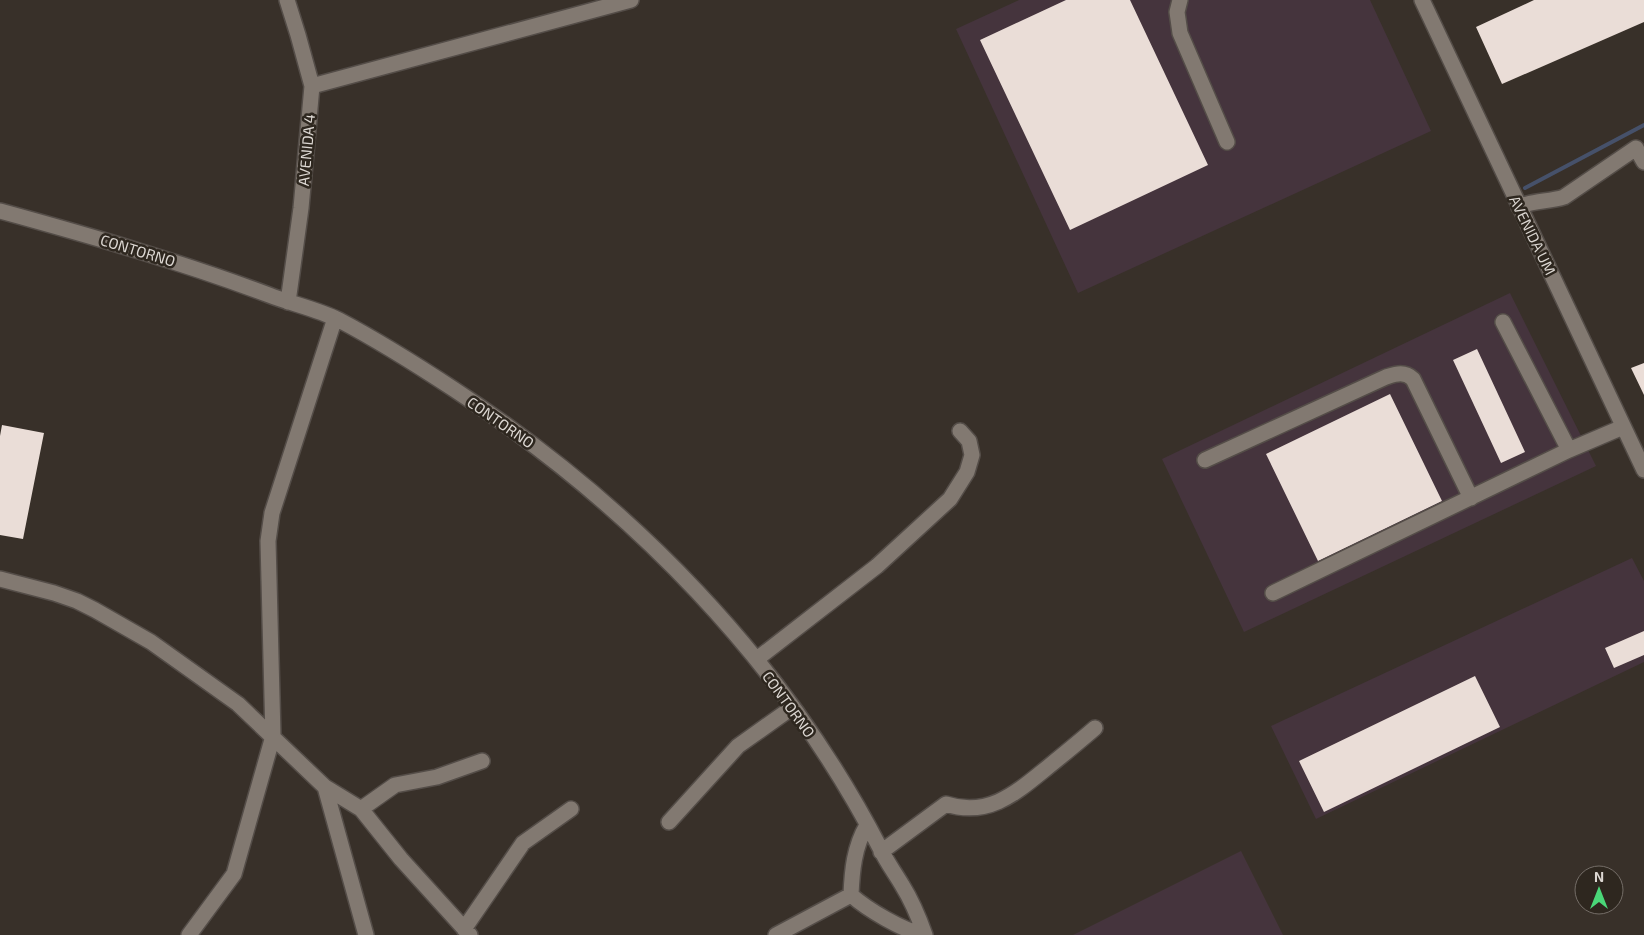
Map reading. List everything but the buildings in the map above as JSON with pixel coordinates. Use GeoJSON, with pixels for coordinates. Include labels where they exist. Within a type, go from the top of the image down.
{"type":"FeatureCollection","features":[{"type":"Feature","properties":{"kind":"street","name":"AVENIDA 4"},"geometry":{"type":"LineString","coordinates":[[286,0],[312,86],[301,208],[288,302]]}},
{"type":"Feature","properties":{"kind":"street"},"geometry":{"type":"LineString","coordinates":[[312,86],[631,0]]}},
{"type":"Feature","properties":{"kind":"street"},"geometry":{"type":"LineString","coordinates":[[1180,0],[1177,12],[1180,33],[1227,142]]}},
{"type":"Feature","properties":{"kind":"street","name":"AVENIDA UM"},"geometry":{"type":"LineString","coordinates":[[1422,0],[1644,470]]}},
{"type":"Feature","properties":{"kind":"street"},"geometry":{"type":"LineString","coordinates":[[1519,207],[1525,204],[1564,197],[1640,146],[1644,162]]}},
{"type":"Feature","properties":{"kind":"street","name":"CONTORNO"},"geometry":{"type":"LineString","coordinates":[[0,211],[98,238],[205,271],[335,318],[430,373],[514,430],[562,467],[641,536],[688,582],[756,659],[793,707],[834,769],[881,852],[904,888],[925,935]]}},
{"type":"Feature","properties":{"kind":"street"},"geometry":{"type":"LineString","coordinates":[[190,935],[234,874],[273,736],[268,541],[272,513],[335,318]]}},
{"type":"Feature","properties":{"kind":"street"},"geometry":{"type":"LineString","coordinates":[[1503,322],[1570,450]]}},
{"type":"Feature","properties":{"kind":"street"},"geometry":{"type":"LineString","coordinates":[[1204,460],[1386,377],[1401,373],[1413,379],[1471,498]]}},
{"type":"Feature","properties":{"kind":"street"},"geometry":{"type":"LineString","coordinates":[[1273,593],[1570,450],[1623,427]]}},
{"type":"Feature","properties":{"kind":"street"},"geometry":{"type":"LineString","coordinates":[[756,659],[877,566],[950,500],[967,472],[972,455],[969,441],[960,430]]}},
{"type":"Feature","properties":{"kind":"street"},"geometry":{"type":"LineString","coordinates":[[0,579],[77,601],[151,642],[238,704],[325,788],[361,809],[401,859],[467,932],[523,842],[571,809]]}},
{"type":"Feature","properties":{"kind":"street"},"geometry":{"type":"LineString","coordinates":[[668,822],[738,746],[793,707]]}},
{"type":"Feature","properties":{"kind":"street"},"geometry":{"type":"LineString","coordinates":[[881,852],[946,804],[958,808],[989,806],[1014,795],[1095,728]]}},
{"type":"Feature","properties":{"kind":"street"},"geometry":{"type":"LineString","coordinates":[[361,809],[395,785],[437,777],[482,761]]}},
{"type":"Feature","properties":{"kind":"street"},"geometry":{"type":"LineString","coordinates":[[325,788],[366,935]]}},
{"type":"Feature","properties":{"kind":"street"},"geometry":{"type":"LineString","coordinates":[[851,896],[856,852],[860,836],[867,825]]}},
{"type":"Feature","properties":{"kind":"street"},"geometry":{"type":"LineString","coordinates":[[776,935],[801,929],[851,896]]}},
{"type":"Feature","properties":{"kind":"street"},"geometry":{"type":"LineString","coordinates":[[851,896],[871,910],[911,932],[925,935]]}},
{"type":"Feature","properties":{"kind":"shaded area"},"geometry":{"type":"Polygon","coordinates":[[[1019,0],[1370,0],[1431,131],[1078,293],[956,29],[1019,0]]]}},
{"type":"Feature","properties":{"kind":"shaded area"},"geometry":{"type":"Polygon","coordinates":[[[1510,293],[1596,466],[1244,632],[1162,459],[1510,293]]]}},
{"type":"Feature","properties":{"kind":"shaded area"},"geometry":{"type":"Polygon","coordinates":[[[1632,558],[1644,581],[1644,662],[1316,819],[1271,726],[1632,558]]]}},
{"type":"Feature","properties":{"kind":"shaded area"},"geometry":{"type":"Polygon","coordinates":[[[1241,851],[1283,935],[1073,935],[1241,851]]]}},
{"type":"Feature","properties":{"kind":"waterway"},"geometry":{"type":"LineString","coordinates":[[1525,188],[1644,125]]}}]}
